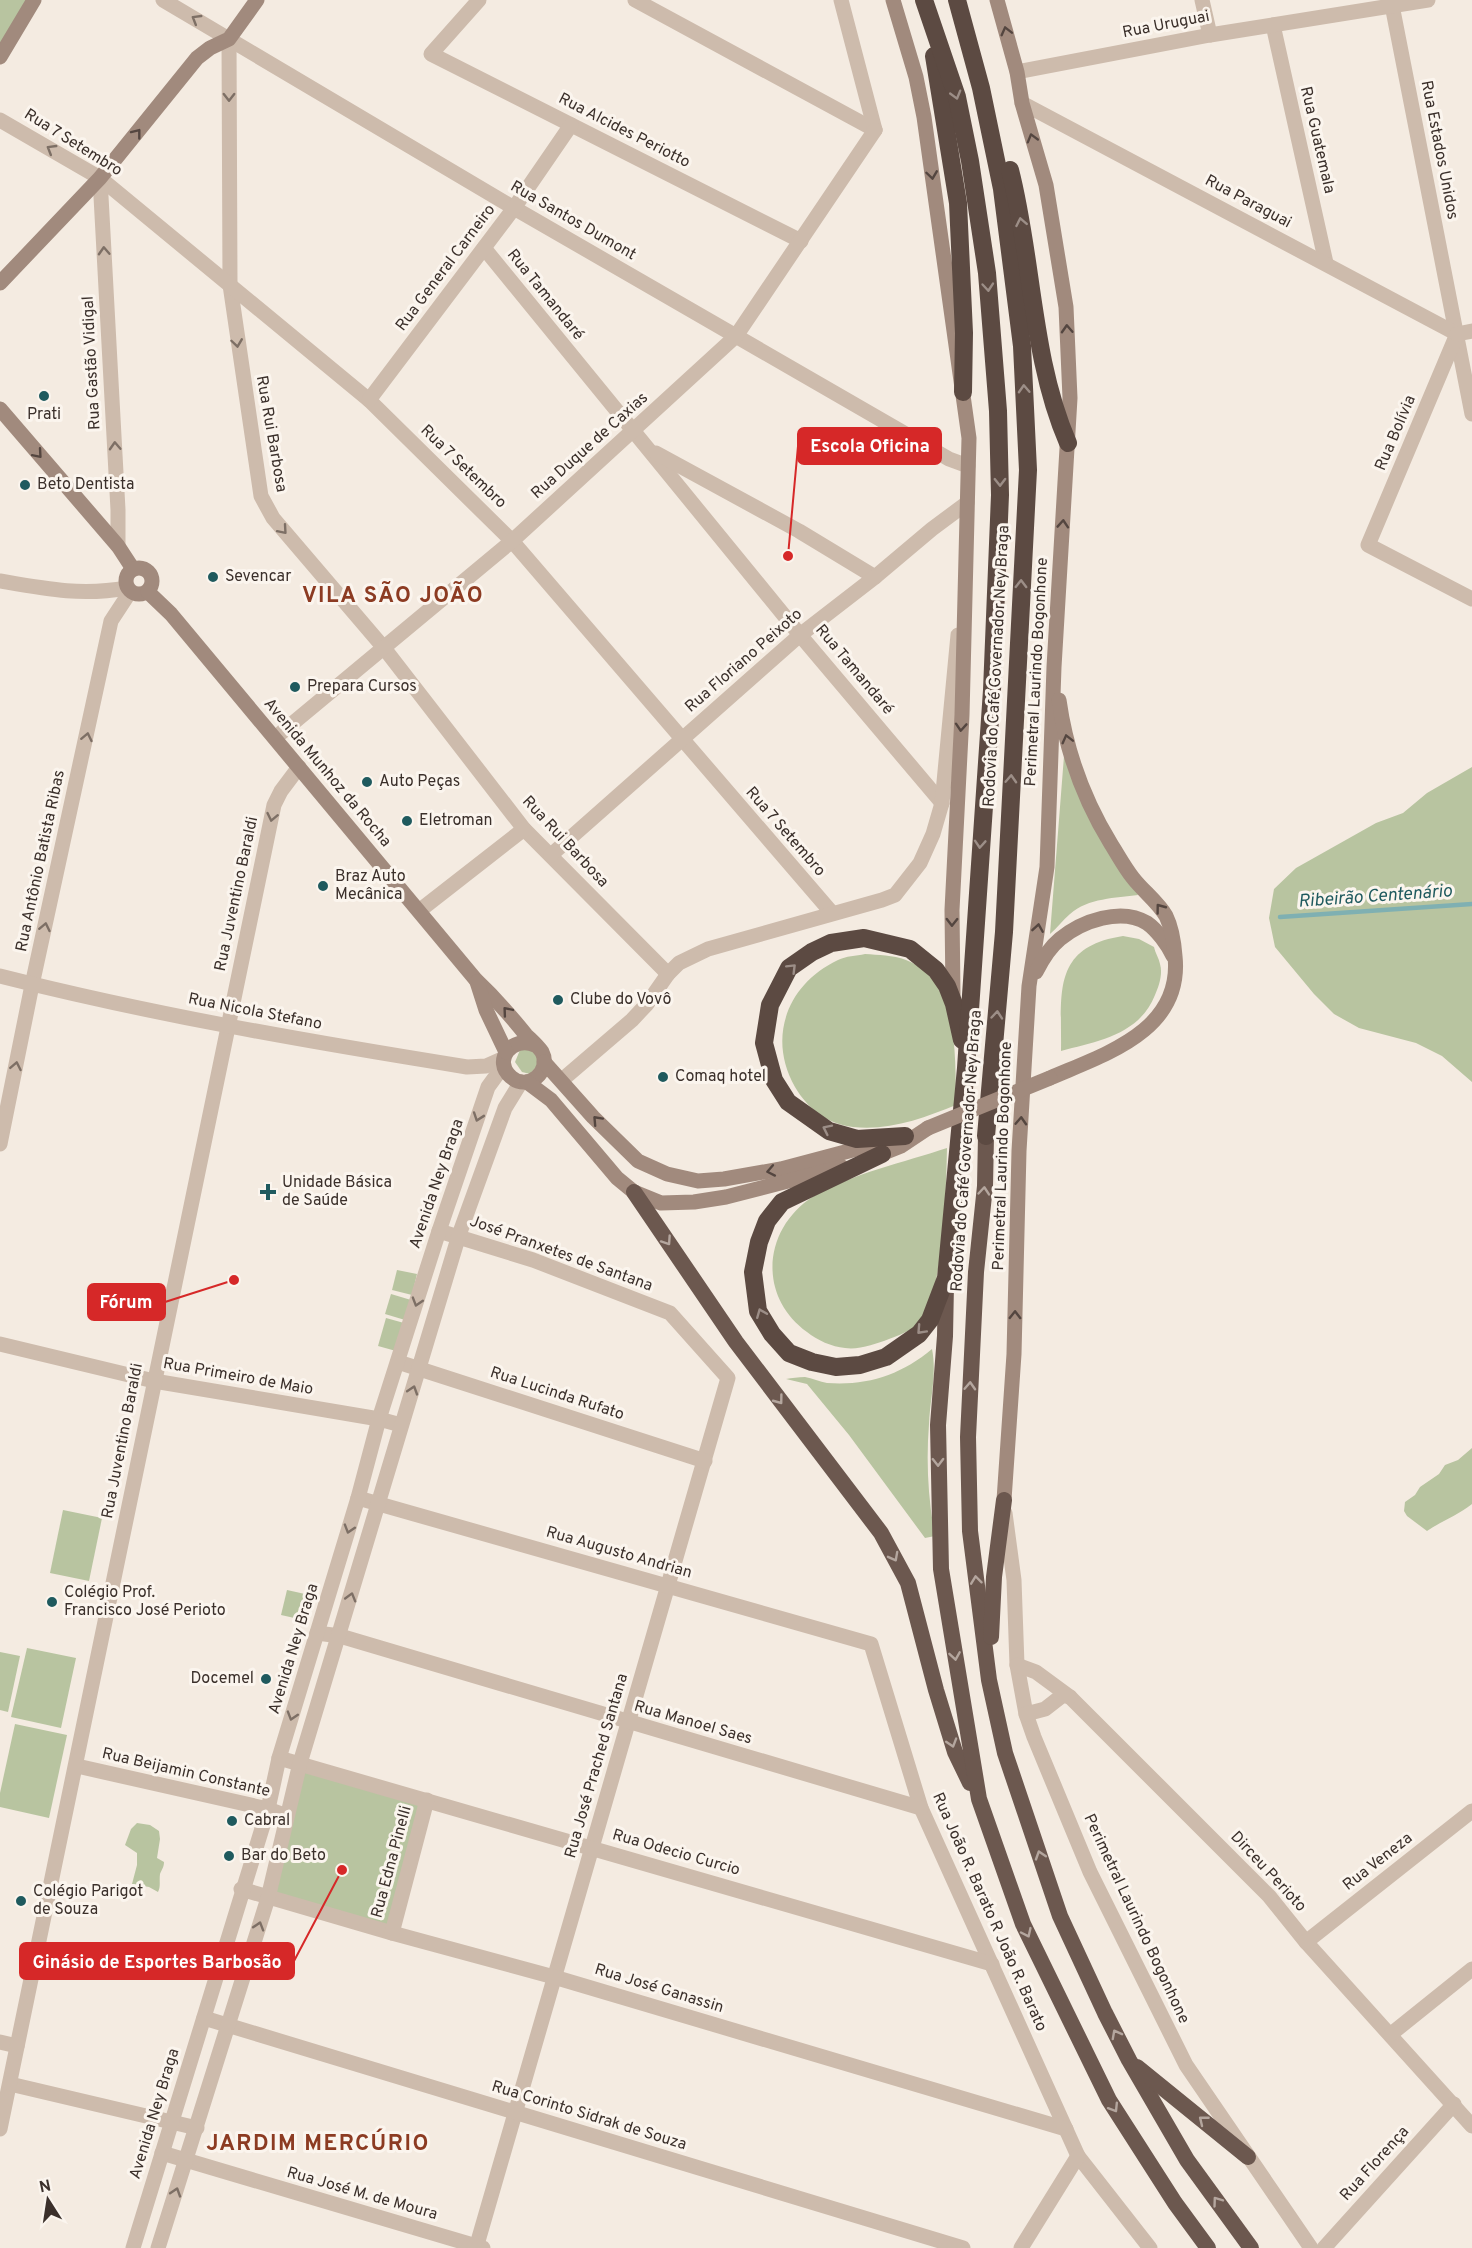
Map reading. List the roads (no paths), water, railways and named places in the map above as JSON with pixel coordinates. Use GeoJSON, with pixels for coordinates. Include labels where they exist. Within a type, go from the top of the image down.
{"type":"FeatureCollection","features":[{"type":"Feature","properties":{"kind":"highway","name":"Rodovia do Café Governador Ney Braga"},"geometry":{"type":"LineString","coordinates":[[957,0],[971,50],[1002,189],[1022,346],[1028,470],[1004,932],[986,1136],[985,1186],[976,1272],[968,1437],[970,1531],[989,1680],[1005,1752],[1060,1916],[1129,2060],[1187,2160],[1251,2248]]}},
{"type":"Feature","properties":{"kind":"highway"},"geometry":{"type":"LineString","coordinates":[[926,5],[958,203],[964,333],[963,392]]}},
{"type":"Feature","properties":{"kind":"highway","name":"Rodovia do Café Governador Ney Braga"},"geometry":{"type":"LineString","coordinates":[[926,5],[957,97],[970,161],[987,273],[998,411],[1000,495],[992,690],[966,1068],[946,1278],[945,1336],[938,1425],[941,1569],[979,1800],[1023,1924],[1109,2100],[1175,2203],[1208,2248]]}},
{"type":"Feature","properties":{"kind":"highway"},"geometry":{"type":"LineString","coordinates":[[971,50],[992,100],[1016,194],[1043,360],[1056,416],[1068,443]]}},
{"type":"Feature","properties":{"kind":"highway"},"geometry":{"type":"LineString","coordinates":[[905,1136],[857,1139],[829,1131],[788,1102],[774,1080],[764,1043],[770,1005],[789,968],[812,952],[831,943],[864,938],[910,949],[936,970],[946,986],[954,1004],[966,1068]]}},
{"type":"Feature","properties":{"kind":"highway"},"geometry":{"type":"LineString","coordinates":[[882,1154],[782,1202],[767,1221],[759,1242],[753,1272],[758,1311],[772,1334],[789,1353],[812,1362],[836,1367],[860,1365],[886,1357],[919,1334],[930,1320],[946,1278]]}},
{"type":"Feature","properties":{"kind":"highway"},"geometry":{"type":"LineString","coordinates":[[634,1192],[736,1342],[881,1533],[908,1583],[955,1752],[979,1800]]}},
{"type":"Feature","properties":{"kind":"highway"},"geometry":{"type":"LineString","coordinates":[[989,1680],[994,1577],[1004,1500]]}},
{"type":"Feature","properties":{"kind":"highway"},"geometry":{"type":"LineString","coordinates":[[1129,2060],[1248,2157]]}},
{"type":"Feature","properties":{"kind":"main road"},"geometry":{"type":"LineString","coordinates":[[0,57],[34,0]]}},
{"type":"Feature","properties":{"kind":"main road"},"geometry":{"type":"LineString","coordinates":[[0,283],[100,178],[197,58],[210,48],[229,39],[257,0]]}},
{"type":"Feature","properties":{"kind":"main road"},"geometry":{"type":"LineString","coordinates":[[893,0],[914,67],[924,117],[969,438],[962,715],[952,910],[951,977],[954,1004]]}},
{"type":"Feature","properties":{"kind":"main road","name":"Perimetral Laurindo Bogonhone"},"geometry":{"type":"LineString","coordinates":[[998,0],[1017,72],[1022,103],[1046,185],[1063,287],[1070,398],[1053,667],[1047,867],[1029,986],[1019,1151],[1014,1354],[1004,1500]]}},
{"type":"Feature","properties":{"kind":"main road"},"geometry":{"type":"LineString","coordinates":[[0,409],[118,546],[133,570]]}},
{"type":"Feature","properties":{"kind":"main road"},"geometry":{"type":"LineString","coordinates":[[146,569],[152,576],[152,584],[148,592],[139,595],[129,590],[127,576],[133,570],[146,569]]}},
{"type":"Feature","properties":{"kind":"main road","name":"Avenida Munhoz da Rocha"},"geometry":{"type":"LineString","coordinates":[[148,592],[171,614],[476,980]]}},
{"type":"Feature","properties":{"kind":"main road"},"geometry":{"type":"LineString","coordinates":[[544,1062],[593,1117],[638,1161],[668,1174],[698,1181],[780,1169],[905,1136],[1123,1047],[1144,1031],[1163,1010],[1175,984],[1176,963],[1173,938],[1166,917],[1134,878],[1110,842],[1086,795],[1067,739],[1053,667]]}},
{"type":"Feature","properties":{"kind":"main road"},"geometry":{"type":"LineString","coordinates":[[1029,986],[1044,955],[1060,939],[1082,924],[1104,917],[1128,917],[1147,923],[1168,946],[1176,963]]}},
{"type":"Feature","properties":{"kind":"main road"},"geometry":{"type":"LineString","coordinates":[[476,980],[510,1077],[524,1082],[551,1100],[616,1178],[634,1192],[661,1203],[694,1202],[726,1197],[804,1178],[882,1154],[901,1146],[928,1128]]}},
{"type":"Feature","properties":{"kind":"main road"},"geometry":{"type":"LineString","coordinates":[[476,980],[499,1001],[543,1055],[544,1062],[538,1077],[524,1082]]}},
{"type":"Feature","properties":{"kind":"main road"},"geometry":{"type":"LineString","coordinates":[[505,1059],[516,1043],[535,1045]]}},
{"type":"Feature","properties":{"kind":"street","name":"Rua Santos Dumont"},"geometry":{"type":"LineString","coordinates":[[163,0],[514,208],[949,459],[968,466]]}},
{"type":"Feature","properties":{"kind":"street","name":"Rua Alcides Periotto"},"geometry":{"type":"LineString","coordinates":[[479,0],[431,54],[801,241]]}},
{"type":"Feature","properties":{"kind":"street"},"geometry":{"type":"LineString","coordinates":[[635,0],[875,130]]}},
{"type":"Feature","properties":{"kind":"street"},"geometry":{"type":"LineString","coordinates":[[841,0],[875,130]]}},
{"type":"Feature","properties":{"kind":"street"},"geometry":{"type":"LineString","coordinates":[[1202,0],[1210,35]]}},
{"type":"Feature","properties":{"kind":"street","name":"Rua Uruguai"},"geometry":{"type":"LineString","coordinates":[[1017,72],[1392,3],[1428,0]]}},
{"type":"Feature","properties":{"kind":"street","name":"Rua Estados Unidos"},"geometry":{"type":"LineString","coordinates":[[1392,3],[1465,333],[1472,414]]}},
{"type":"Feature","properties":{"kind":"street","name":"Rua Guatemala"},"geometry":{"type":"LineString","coordinates":[[1273,25],[1326,263]]}},
{"type":"Feature","properties":{"kind":"street","name":"Rua Rui Barbosa"},"geometry":{"type":"LineString","coordinates":[[229,39],[230,285],[261,496],[273,518],[384,648],[524,829],[668,974]]}},
{"type":"Feature","properties":{"kind":"street","name":"Rua Paraguai"},"geometry":{"type":"LineString","coordinates":[[1022,103],[1326,263],[1465,333]]}},
{"type":"Feature","properties":{"kind":"street","name":"Rua 7 Setembro"},"geometry":{"type":"LineString","coordinates":[[0,120],[100,178],[369,400],[512,541],[832,913]]}},
{"type":"Feature","properties":{"kind":"street","name":"Rua General Carneiro"},"geometry":{"type":"LineString","coordinates":[[369,400],[514,208],[571,125]]}},
{"type":"Feature","properties":{"kind":"street","name":"Rua Duque de Caxias"},"geometry":{"type":"LineString","coordinates":[[275,738],[512,541],[736,336],[875,130]]}},
{"type":"Feature","properties":{"kind":"street","name":"Rua Gastão Vidigal"},"geometry":{"type":"LineString","coordinates":[[100,178],[118,546]]}},
{"type":"Feature","properties":{"kind":"street","name":"Rua Tamandaré"},"geometry":{"type":"LineString","coordinates":[[484,248],[800,635],[942,803]]}},
{"type":"Feature","properties":{"kind":"street","name":"Rua Bolívia"},"geometry":{"type":"LineString","coordinates":[[1465,333],[1368,545],[1472,599]]}},
{"type":"Feature","properties":{"kind":"street","name":"Rua Tamandaré"},"geometry":{"type":"LineString","coordinates":[[648,448],[799,531],[875,578]]}},
{"type":"Feature","properties":{"kind":"street","name":"Rua Floriano Peixoto"},"geometry":{"type":"LineString","coordinates":[[551,855],[800,635],[967,503]]}},
{"type":"Feature","properties":{"kind":"street"},"geometry":{"type":"LineString","coordinates":[[562,1080],[632,1020],[679,963],[708,949],[895,895],[920,863],[933,834],[942,803],[966,564]]}},
{"type":"Feature","properties":{"kind":"street"},"geometry":{"type":"LineString","coordinates":[[0,581],[54,590],[99,593],[129,590]]}},
{"type":"Feature","properties":{"kind":"street","name":"Rua Antônio Batista Ribas"},"geometry":{"type":"LineString","coordinates":[[0,1144],[111,621],[129,590]]}},
{"type":"Feature","properties":{"kind":"street","name":"Rua Juventino Baraldi"},"geometry":{"type":"LineString","coordinates":[[0,2129],[77,1766],[154,1381],[274,805],[299,766]]}},
{"type":"Feature","properties":{"kind":"street"},"geometry":{"type":"LineString","coordinates":[[419,911],[524,829]]}},
{"type":"Feature","properties":{"kind":"street","name":"Rua Nicola Stefano"},"geometry":{"type":"LineString","coordinates":[[0,976],[32,985],[227,1026],[325,1044],[467,1067],[486,1066],[505,1059]]}},
{"type":"Feature","properties":{"kind":"street","name":"Avenida Ney Braga"},"geometry":{"type":"LineString","coordinates":[[133,2248],[241,1889],[268,1809],[279,1758],[358,1498],[379,1419],[488,1087],[505,1059]]}},
{"type":"Feature","properties":{"kind":"street"},"geometry":{"type":"LineString","coordinates":[[158,2248],[268,1898],[300,1763],[459,1236],[505,1108],[524,1082]]}},
{"type":"Feature","properties":{"kind":"street","name":"José Pranxetes de Santana"},"geometry":{"type":"LineString","coordinates":[[439,1231],[533,1260],[670,1313]]}},
{"type":"Feature","properties":{"kind":"street","name":"Rua José Prached Santana"},"geometry":{"type":"LineString","coordinates":[[479,2247],[515,2112],[728,1378],[670,1313]]}},
{"type":"Feature","properties":{"kind":"street","name":"Rua Primeiro de Maio"},"geometry":{"type":"LineString","coordinates":[[0,1344],[154,1381],[379,1419],[401,1425]]}},
{"type":"Feature","properties":{"kind":"street","name":"Rua Lucinda Rufato"},"geometry":{"type":"LineString","coordinates":[[398,1362],[705,1461]]}},
{"type":"Feature","properties":{"kind":"street","name":"Rua Augusto Andrian"},"geometry":{"type":"LineString","coordinates":[[358,1498],[871,1644]]}},
{"type":"Feature","properties":{"kind":"street","name":"Perimetral Laurindo Bogonhone"},"geometry":{"type":"LineString","coordinates":[[1004,1500],[1014,1580],[1017,1665],[1026,1714],[1034,1737],[1090,1872],[1186,2065],[1311,2248]]}},
{"type":"Feature","properties":{"kind":"street","name":"Rua Manoel Saes"},"geometry":{"type":"LineString","coordinates":[[317,1633],[340,1636],[921,1808]]}},
{"type":"Feature","properties":{"kind":"street","name":"Rua João R. Barato R João R. Barato"},"geometry":{"type":"LineString","coordinates":[[871,1644],[921,1808],[1078,2156],[1150,2248]]}},
{"type":"Feature","properties":{"kind":"street","name":"Dirceu Perioto"},"geometry":{"type":"LineString","coordinates":[[1017,1665],[1036,1672],[1070,1697],[1269,1896],[1306,1941],[1472,2126]]}},
{"type":"Feature","properties":{"kind":"street"},"geometry":{"type":"LineString","coordinates":[[1026,1714],[1045,1708],[1063,1695],[1070,1697]]}},
{"type":"Feature","properties":{"kind":"street","name":"Rua Odecio Curcio"},"geometry":{"type":"LineString","coordinates":[[279,1758],[992,1964]]}},
{"type":"Feature","properties":{"kind":"street","name":"Rua Beijamin Constante"},"geometry":{"type":"LineString","coordinates":[[77,1766],[268,1809],[287,1816]]}},
{"type":"Feature","properties":{"kind":"street","name":"Rua Edna Pinelli"},"geometry":{"type":"LineString","coordinates":[[392,1934],[427,1800]]}},
{"type":"Feature","properties":{"kind":"street","name":"Rua Veneza"},"geometry":{"type":"LineString","coordinates":[[1306,1941],[1472,1811]]}},
{"type":"Feature","properties":{"kind":"street","name":"Rua José Ganassin"},"geometry":{"type":"LineString","coordinates":[[241,1889],[392,1934],[554,1977],[1066,2129]]}},
{"type":"Feature","properties":{"kind":"street"},"geometry":{"type":"LineString","coordinates":[[1391,2034],[1472,1969]]}},
{"type":"Feature","properties":{"kind":"street","name":"Rua Corinto Sidrak de Souza"},"geometry":{"type":"LineString","coordinates":[[204,2018],[963,2248]]}},
{"type":"Feature","properties":{"kind":"street"},"geometry":{"type":"LineString","coordinates":[[0,2042],[17,2046]]}},
{"type":"Feature","properties":{"kind":"street"},"geometry":{"type":"LineString","coordinates":[[10,2084],[197,2128]]}},
{"type":"Feature","properties":{"kind":"street","name":"Rua Florença"},"geometry":{"type":"LineString","coordinates":[[1324,2248],[1454,2104]]}},
{"type":"Feature","properties":{"kind":"street","name":"Rua José M. de Moura"},"geometry":{"type":"LineString","coordinates":[[162,2153],[479,2247]]}},
{"type":"Feature","properties":{"kind":"street"},"geometry":{"type":"LineString","coordinates":[[1021,2248],[1078,2156]]}},
{"type":"Feature","properties":{"kind":"waterway","name":"Ribeirão Centenário"},"geometry":{"type":"LineString","coordinates":[[1280,917],[1472,904]]}},
{"type":"Feature","properties":{"kind":"place","name":"Prati"},"geometry":{"type":"Point","coordinates":[44,396]}},
{"type":"Feature","properties":{"kind":"place","name":"Beto Dentista"},"geometry":{"type":"Point","coordinates":[25,485]}},
{"type":"Feature","properties":{"kind":"place","name":"Escola Oficina"},"geometry":{"type":"Point","coordinates":[788,556]}},
{"type":"Feature","properties":{"kind":"place","name":"Sevencar"},"geometry":{"type":"Point","coordinates":[213,577]}},
{"type":"Feature","properties":{"kind":"place","name":"Prepara Cursos"},"geometry":{"type":"Point","coordinates":[295,687]}},
{"type":"Feature","properties":{"kind":"place","name":"Auto Peças"},"geometry":{"type":"Point","coordinates":[367,782]}},
{"type":"Feature","properties":{"kind":"place","name":"Eletroman"},"geometry":{"type":"Point","coordinates":[407,821]}},
{"type":"Feature","properties":{"kind":"place","name":"Braz Auto Mecânica"},"geometry":{"type":"Point","coordinates":[323,886]}},
{"type":"Feature","properties":{"kind":"place","name":"Clube do Vovô"},"geometry":{"type":"Point","coordinates":[558,1000]}},
{"type":"Feature","properties":{"kind":"place","name":"Comaq hotel"},"geometry":{"type":"Point","coordinates":[663,1077]}},
{"type":"Feature","properties":{"kind":"place","name":"Unidade Básica de Saúde"},"geometry":{"type":"Point","coordinates":[268,1192]}},
{"type":"Feature","properties":{"kind":"place","name":"Fórum"},"geometry":{"type":"Point","coordinates":[234,1280]}},
{"type":"Feature","properties":{"kind":"place","name":"Colégio Prof. Francisco José Perioto"},"geometry":{"type":"Point","coordinates":[52,1602]}},
{"type":"Feature","properties":{"kind":"place","name":"Docemel"},"geometry":{"type":"Point","coordinates":[266,1679]}},
{"type":"Feature","properties":{"kind":"place","name":"Cabral"},"geometry":{"type":"Point","coordinates":[232,1821]}},
{"type":"Feature","properties":{"kind":"place","name":"Bar do Beto"},"geometry":{"type":"Point","coordinates":[229,1856]}},
{"type":"Feature","properties":{"kind":"place","name":"Ginásio de Esportes Barbosão"},"geometry":{"type":"Point","coordinates":[342,1870]}},
{"type":"Feature","properties":{"kind":"place","name":"Colégio Parigot de Souza"},"geometry":{"type":"Point","coordinates":[21,1901]}},
{"type":"Feature","properties":{"kind":"district","name":"VILA SÃO JOÃO"},"geometry":{"type":"Point","coordinates":[393,596]}},
{"type":"Feature","properties":{"kind":"district","name":"JARDIM MERCÚRIO"},"geometry":{"type":"Point","coordinates":[318,2144]}}]}
